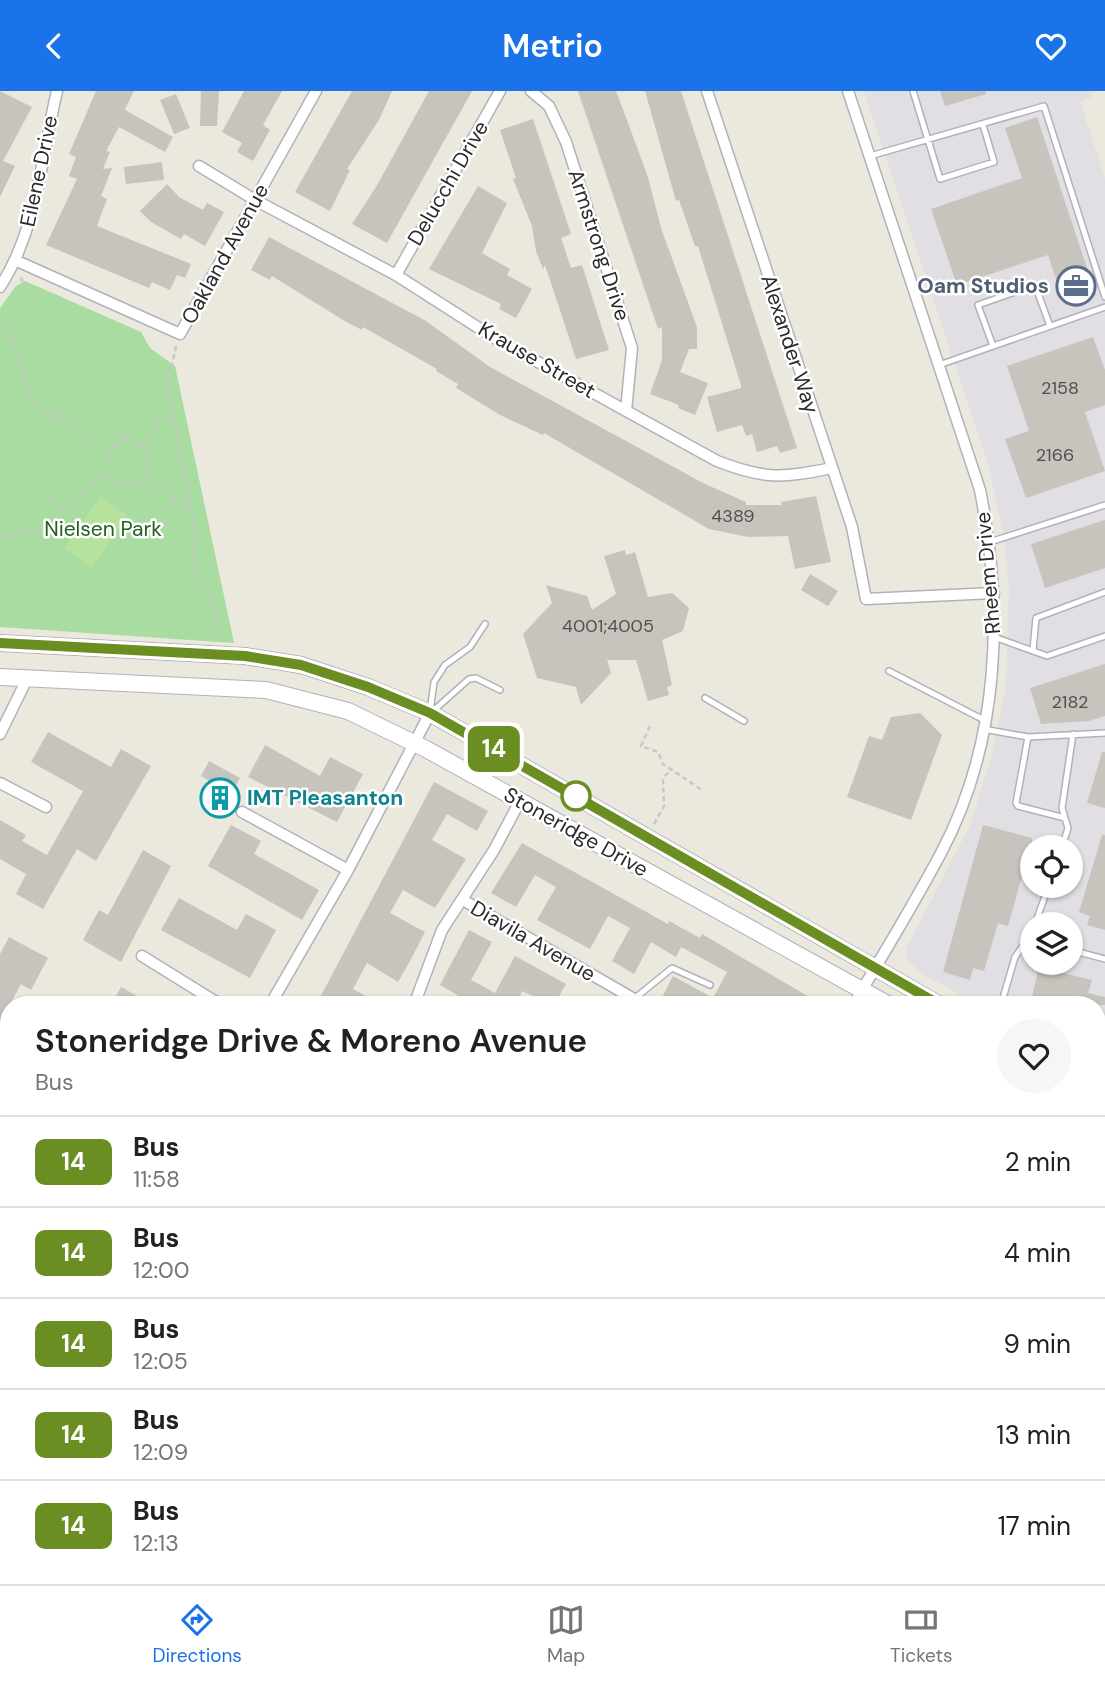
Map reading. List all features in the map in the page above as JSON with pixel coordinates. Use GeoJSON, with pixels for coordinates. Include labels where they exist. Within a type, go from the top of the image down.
{"type":"FeatureCollection","features":[{"type":"Feature","properties":{"kind":"main road","name":"Stoneridge Drive"},"geometry":{"type":"LineString","coordinates":[[0,643],[245,656],[301,665],[368,687],[430,713],[924,996]]}},
{"type":"Feature","properties":{"kind":"main road","name":"Stoneridge Drive"},"geometry":{"type":"LineString","coordinates":[[0,677],[267,690],[348,711],[415,743],[520,801],[855,996]]}},
{"type":"Feature","properties":{"kind":"street","name":"Eilene Drive"},"geometry":{"type":"LineString","coordinates":[[0,287],[16,261],[33,215],[41,161],[57,91]]}},
{"type":"Feature","properties":{"kind":"street","name":"Oakland Avenue"},"geometry":{"type":"LineString","coordinates":[[16,261],[180,334],[316,91]]}},
{"type":"Feature","properties":{"kind":"street","name":"Delucchi Drive"},"geometry":{"type":"LineString","coordinates":[[396,275],[500,91]]}},
{"type":"Feature","properties":{"kind":"street","name":"Armstrong Drive"},"geometry":{"type":"LineString","coordinates":[[531,91],[549,106],[566,142],[632,348],[626,411]]}},
{"type":"Feature","properties":{"kind":"street","name":"Alexander Way"},"geometry":{"type":"LineString","coordinates":[[706,91],[852,527],[866,599],[994,593]]}},
{"type":"Feature","properties":{"kind":"street","name":"Rheem Drive"},"geometry":{"type":"LineString","coordinates":[[848,91],[980,489],[990,542],[994,593],[994,637],[983,725],[972,775],[942,851],[858,996]]}},
{"type":"Feature","properties":{"kind":"street","name":"Krause Street"},"geometry":{"type":"LineString","coordinates":[[199,166],[255,200],[396,275],[496,339],[717,461],[747,473],[780,478],[832,468]]}},
{"type":"Feature","properties":{"kind":"street"},"geometry":{"type":"LineString","coordinates":[[0,734],[27,679]]}},
{"type":"Feature","properties":{"kind":"street"},"geometry":{"type":"LineString","coordinates":[[275,996],[348,870],[430,713]]}},
{"type":"Feature","properties":{"kind":"street"},"geometry":{"type":"LineString","coordinates":[[0,783],[46,807]]}},
{"type":"Feature","properties":{"kind":"street"},"geometry":{"type":"LineString","coordinates":[[417,996],[442,930],[463,900],[520,801]]}},
{"type":"Feature","properties":{"kind":"street"},"geometry":{"type":"LineString","coordinates":[[242,812],[348,870]]}},
{"type":"Feature","properties":{"kind":"street","name":"Diavila Avenue"},"geometry":{"type":"LineString","coordinates":[[463,900],[622,996]]}},
{"type":"Feature","properties":{"kind":"street"},"geometry":{"type":"LineString","coordinates":[[142,955],[207,996]]}},
{"type":"Feature","properties":{"kind":"lane"},"geometry":{"type":"LineString","coordinates":[[913,91],[940,179],[994,162],[983,125]]}},
{"type":"Feature","properties":{"kind":"lane"},"geometry":{"type":"LineString","coordinates":[[869,156],[1044,106],[1105,297]]}},
{"type":"Feature","properties":{"kind":"lane"},"geometry":{"type":"LineString","coordinates":[[993,346],[978,305],[1035,285],[1050,326]]}},
{"type":"Feature","properties":{"kind":"lane"},"geometry":{"type":"LineString","coordinates":[[939,365],[1105,307]]}},
{"type":"Feature","properties":{"kind":"lane"},"geometry":{"type":"LineString","coordinates":[[990,542],[1105,505]]}},
{"type":"Feature","properties":{"kind":"lane"},"geometry":{"type":"LineString","coordinates":[[1033,650],[1036,618],[1105,592]]}},
{"type":"Feature","properties":{"kind":"lane"},"geometry":{"type":"LineString","coordinates":[[430,713],[434,682],[445,665],[470,647],[485,624]]}},
{"type":"Feature","properties":{"kind":"lane"},"geometry":{"type":"LineString","coordinates":[[994,637],[1047,656],[1105,636]]}},
{"type":"Feature","properties":{"kind":"lane"},"geometry":{"type":"LineString","coordinates":[[889,671],[983,725],[1028,737],[1105,733]]}},
{"type":"Feature","properties":{"kind":"lane"},"geometry":{"type":"LineString","coordinates":[[430,713],[469,679],[476,678],[500,689]]}},
{"type":"Feature","properties":{"kind":"lane"},"geometry":{"type":"LineString","coordinates":[[705,698],[744,721]]}},
{"type":"Feature","properties":{"kind":"lane"},"geometry":{"type":"LineString","coordinates":[[1066,835],[1068,828],[1062,808],[1073,734]]}},
{"type":"Feature","properties":{"kind":"lane"},"geometry":{"type":"LineString","coordinates":[[1028,737],[1018,807],[1065,818]]}},
{"type":"Feature","properties":{"kind":"lane"},"geometry":{"type":"LineString","coordinates":[[1004,996],[1015,957],[1020,951]]}},
{"type":"Feature","properties":{"kind":"lane"},"geometry":{"type":"LineString","coordinates":[[1083,953],[1105,959]]}},
{"type":"Feature","properties":{"kind":"lane"},"geometry":{"type":"LineString","coordinates":[[639,996],[672,968],[710,985]]}},
{"type":"Feature","properties":{"kind":"path"},"geometry":{"type":"LineString","coordinates":[[2,331],[16,344],[25,386],[36,403],[59,418],[72,422],[108,454],[108,472],[112,478],[125,485],[140,482],[145,477],[149,457],[141,446],[123,442]]}},
{"type":"Feature","properties":{"kind":"path"},"geometry":{"type":"LineString","coordinates":[[180,334],[168,384],[195,533],[194,561],[198,578],[219,618],[216,630]]}},
{"type":"Feature","properties":{"kind":"path"},"geometry":{"type":"LineString","coordinates":[[141,446],[160,423],[175,416]]}},
{"type":"Feature","properties":{"kind":"path"},"geometry":{"type":"LineString","coordinates":[[118,429],[123,442]]}},
{"type":"Feature","properties":{"kind":"path"},"geometry":{"type":"LineString","coordinates":[[108,454],[123,442]]}},
{"type":"Feature","properties":{"kind":"path"},"geometry":{"type":"LineString","coordinates":[[0,540],[43,529],[75,497],[108,472]]}},
{"type":"Feature","properties":{"kind":"path"},"geometry":{"type":"LineString","coordinates":[[145,477],[170,494],[191,516]]}},
{"type":"Feature","properties":{"kind":"path"},"geometry":{"type":"LineString","coordinates":[[650,726],[641,746],[658,752],[663,765],[702,790]]}},
{"type":"Feature","properties":{"kind":"path"},"geometry":{"type":"LineString","coordinates":[[648,837],[664,806],[663,778],[671,770]]}},
{"type":"Feature","properties":{"kind":"shaded area"},"geometry":{"type":"Polygon","coordinates":[[[864,91],[1091,91],[1093,97],[1080,102],[1105,178],[1105,996],[963,996],[921,973],[906,958],[906,949],[971,823],[993,750],[1006,686],[1009,591],[1005,542],[988,464],[864,91]]]}},
{"type":"Feature","properties":{"kind":"green space","name":"Nielsen Park"},"geometry":{"type":"Polygon","coordinates":[[[25,281],[141,332],[150,348],[175,366],[234,643],[0,627],[0,308],[16,286],[25,281]]]}},
{"type":"Feature","properties":{"kind":"green space"},"geometry":{"type":"Polygon","coordinates":[[[100,496],[128,515],[92,568],[64,548],[100,496]]]}},
{"type":"Feature","properties":{"kind":"building"},"geometry":{"type":"Polygon","coordinates":[[[0,91],[32,107],[3,161],[15,166],[0,197],[0,91]]]}},
{"type":"Feature","properties":{"kind":"building"},"geometry":{"type":"Polygon","coordinates":[[[96,91],[134,91],[125,109],[173,137],[165,152],[119,127],[106,151],[110,152],[103,169],[112,168],[101,196],[107,199],[97,226],[191,264],[185,278],[177,275],[170,290],[152,282],[149,288],[46,245],[77,179],[69,176],[76,157],[69,154],[96,91]]]}},
{"type":"Feature","properties":{"kind":"building"},"geometry":{"type":"Polygon","coordinates":[[[201,91],[219,91],[217,126],[200,126],[201,91]]]}},
{"type":"Feature","properties":{"kind":"building"},"geometry":{"type":"Polygon","coordinates":[[[244,91],[282,91],[263,125],[270,130],[253,161],[237,152],[242,143],[222,132],[244,91]]]}},
{"type":"Feature","properties":{"kind":"building"},"geometry":{"type":"Polygon","coordinates":[[[352,91],[392,91],[379,120],[347,169],[350,170],[330,211],[295,192],[352,91]]]}},
{"type":"Feature","properties":{"kind":"building"},"geometry":{"type":"Polygon","coordinates":[[[429,91],[472,91],[387,243],[352,224],[376,187],[429,91]]]}},
{"type":"Feature","properties":{"kind":"building"},"geometry":{"type":"Polygon","coordinates":[[[578,91],[616,91],[648,177],[661,228],[697,327],[697,349],[689,349],[680,372],[708,383],[695,415],[678,408],[679,405],[650,394],[662,360],[662,327],[658,329],[578,91]]]}},
{"type":"Feature","properties":{"kind":"building"},"geometry":{"type":"Polygon","coordinates":[[[645,91],[681,91],[797,448],[780,453],[777,446],[757,452],[752,434],[746,436],[742,425],[717,432],[707,397],[741,388],[741,385],[698,246],[695,246],[679,200],[676,201],[645,91]]]}},
{"type":"Feature","properties":{"kind":"building"},"geometry":{"type":"Polygon","coordinates":[[[940,91],[986,91],[986,94],[945,106],[940,91]]]}},
{"type":"Feature","properties":{"kind":"building"},"geometry":{"type":"Polygon","coordinates":[[[176,94],[190,128],[174,134],[160,100],[176,94]]]}},
{"type":"Feature","properties":{"kind":"building"},"geometry":{"type":"Polygon","coordinates":[[[1037,117],[1096,295],[1065,305],[1048,255],[957,285],[931,209],[1022,178],[1005,128],[1037,117]]]}},
{"type":"Feature","properties":{"kind":"building"},"geometry":{"type":"Polygon","coordinates":[[[533,119],[571,234],[561,238],[571,268],[582,265],[609,350],[576,359],[545,265],[543,269],[536,251],[532,226],[513,179],[516,178],[500,130],[533,119]]]}},
{"type":"Feature","properties":{"kind":"building"},"geometry":{"type":"Polygon","coordinates":[[[162,162],[164,180],[126,184],[124,167],[162,162]]]}},
{"type":"Feature","properties":{"kind":"building"},"geometry":{"type":"Polygon","coordinates":[[[167,184],[179,197],[203,210],[207,203],[224,212],[205,246],[184,234],[181,239],[151,222],[140,211],[167,184]]]}},
{"type":"Feature","properties":{"kind":"building"},"geometry":{"type":"Polygon","coordinates":[[[478,186],[507,203],[482,253],[510,269],[507,275],[532,289],[516,318],[499,309],[501,304],[429,269],[478,186]]]}},
{"type":"Feature","properties":{"kind":"building"},"geometry":{"type":"Polygon","coordinates":[[[269,237],[426,321],[490,367],[705,484],[746,502],[746,505],[782,505],[781,502],[816,496],[831,562],[795,569],[788,536],[748,537],[709,529],[544,433],[543,435],[500,415],[456,388],[458,384],[436,371],[437,369],[363,327],[362,330],[343,320],[272,276],[270,280],[251,270],[269,237]]]}},
{"type":"Feature","properties":{"kind":"building"},"geometry":{"type":"Polygon","coordinates":[[[1093,337],[1105,370],[1105,405],[1085,412],[1105,471],[1026,498],[1005,439],[1029,431],[1007,366],[1093,337]]]}},
{"type":"Feature","properties":{"kind":"building"},"geometry":{"type":"Polygon","coordinates":[[[1105,520],[1105,568],[1045,588],[1031,544],[1105,520]]]}},
{"type":"Feature","properties":{"kind":"building"},"geometry":{"type":"Polygon","coordinates":[[[625,550],[626,555],[635,552],[648,597],[672,593],[689,608],[683,631],[662,640],[672,685],[667,687],[669,695],[648,701],[636,660],[607,660],[611,673],[581,705],[576,687],[537,678],[523,634],[552,603],[546,585],[587,596],[592,610],[616,594],[604,556],[625,550]]]}},
{"type":"Feature","properties":{"kind":"building"},"geometry":{"type":"Polygon","coordinates":[[[810,574],[838,591],[828,606],[801,590],[810,574]]]}},
{"type":"Feature","properties":{"kind":"building"},"geometry":{"type":"Polygon","coordinates":[[[1105,664],[1105,716],[1089,721],[1041,724],[1030,688],[1105,664]]]}},
{"type":"Feature","properties":{"kind":"building"},"geometry":{"type":"Polygon","coordinates":[[[920,713],[942,735],[911,820],[847,797],[869,736],[882,740],[891,717],[920,713]]]}},
{"type":"Feature","properties":{"kind":"building"},"geometry":{"type":"Polygon","coordinates":[[[48,732],[111,767],[121,749],[151,766],[96,861],[77,849],[43,909],[16,894],[26,874],[0,859],[0,820],[26,835],[22,841],[47,855],[83,791],[31,762],[48,732]]]}},
{"type":"Feature","properties":{"kind":"building"},"geometry":{"type":"Polygon","coordinates":[[[265,745],[320,776],[330,757],[363,774],[337,822],[248,777],[265,745]]]}},
{"type":"Feature","properties":{"kind":"building"},"geometry":{"type":"Polygon","coordinates":[[[1102,752],[1105,752],[1105,808],[1087,803],[1102,752]]]}},
{"type":"Feature","properties":{"kind":"building","name":"IMT Pleasanton"},"geometry":{"type":"Polygon","coordinates":[[[209,761],[240,778],[218,816],[205,809],[218,786],[201,776],[209,761]]]}},
{"type":"Feature","properties":{"kind":"building"},"geometry":{"type":"Polygon","coordinates":[[[434,782],[488,811],[477,831],[447,814],[432,840],[466,859],[435,908],[403,890],[390,913],[425,932],[398,982],[367,963],[353,989],[366,996],[321,996],[434,782]]]}},
{"type":"Feature","properties":{"kind":"building"},"geometry":{"type":"Polygon","coordinates":[[[231,825],[261,841],[254,854],[319,890],[302,920],[208,866],[231,825]]]}},
{"type":"Feature","properties":{"kind":"building"},"geometry":{"type":"Polygon","coordinates":[[[983,825],[1021,835],[1020,883],[1008,926],[998,923],[984,971],[973,968],[970,980],[943,972],[983,825]]]}},
{"type":"Feature","properties":{"kind":"building"},"geometry":{"type":"Polygon","coordinates":[[[1102,835],[1105,835],[1105,930],[1087,925],[1090,916],[1079,912],[1102,835]]]}},
{"type":"Feature","properties":{"kind":"building"},"geometry":{"type":"Polygon","coordinates":[[[522,843],[668,924],[669,921],[700,938],[702,934],[808,996],[714,996],[727,972],[681,947],[676,957],[651,942],[634,974],[612,961],[630,928],[608,916],[590,949],[537,920],[556,887],[535,875],[516,907],[491,893],[522,843]]]}},
{"type":"Feature","properties":{"kind":"building"},"geometry":{"type":"Polygon","coordinates":[[[143,850],[171,866],[121,962],[83,940],[99,910],[108,915],[143,850]]]}},
{"type":"Feature","properties":{"kind":"building"},"geometry":{"type":"Polygon","coordinates":[[[179,898],[237,930],[246,914],[276,930],[250,978],[161,930],[179,898]]]}},
{"type":"Feature","properties":{"kind":"building"},"geometry":{"type":"Polygon","coordinates":[[[469,930],[492,942],[471,980],[495,993],[515,956],[566,984],[559,996],[533,996],[522,991],[520,996],[459,996],[440,985],[469,930]]]}},
{"type":"Feature","properties":{"kind":"building"},"geometry":{"type":"Polygon","coordinates":[[[9,937],[48,958],[31,990],[21,984],[15,996],[0,996],[0,954],[9,937]]]}},
{"type":"Feature","properties":{"kind":"building"},"geometry":{"type":"Polygon","coordinates":[[[1037,975],[1071,975],[1092,980],[1088,993],[1101,996],[1032,996],[1037,975]]]}},
{"type":"Feature","properties":{"kind":"building"},"geometry":{"type":"Polygon","coordinates":[[[673,976],[709,996],[663,996],[673,976]]]}},
{"type":"Feature","properties":{"kind":"building"},"geometry":{"type":"Polygon","coordinates":[[[121,987],[137,996],[116,996],[121,987]]]}},
{"type":"Feature","properties":{"kind":"bus line","name":"14"},"geometry":{"type":"LineString","coordinates":[[0,643],[245,656],[301,665],[368,687],[430,713],[924,996]]}},
{"type":"Feature","properties":{"kind":"place","name":"Oam Studios"},"geometry":{"type":"Point","coordinates":[1076,286]}},
{"type":"Feature","properties":{"kind":"place","name":"IMT Pleasanton"},"geometry":{"type":"Point","coordinates":[220,798]}}]}
